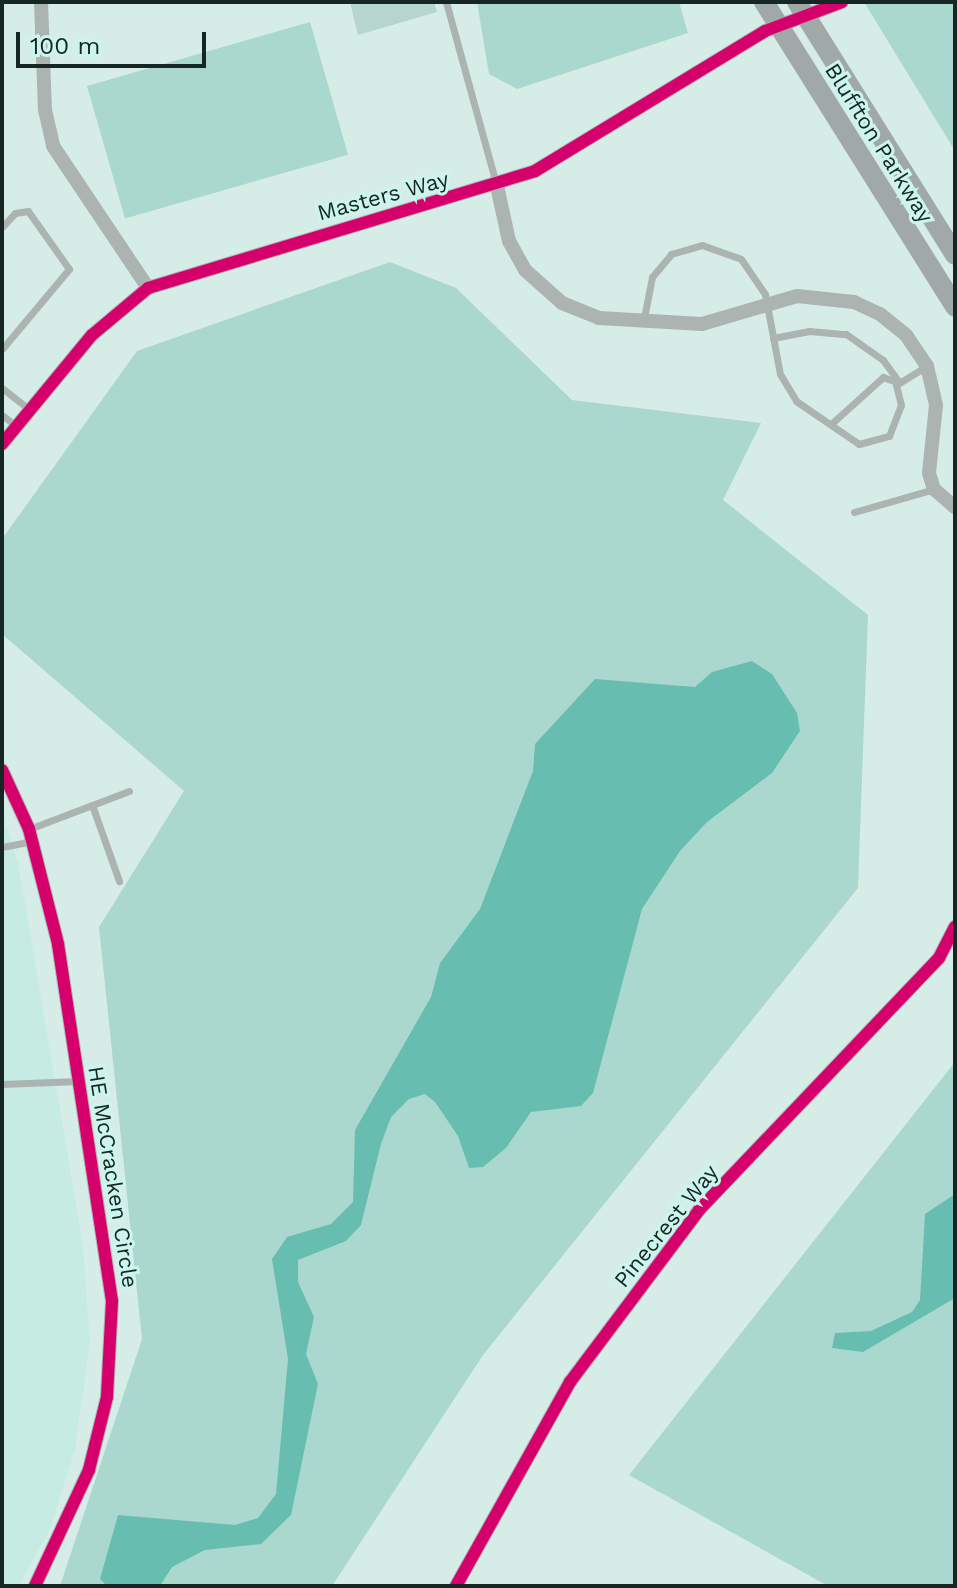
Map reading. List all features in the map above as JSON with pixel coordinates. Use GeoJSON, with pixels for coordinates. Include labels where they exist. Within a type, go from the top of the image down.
{"type":"FeatureCollection","features":[{"type":"Feature","properties":{"kind":"main road","name":"Bluffton Parkway"},"geometry":{"type":"LineString","coordinates":[[764,2],[955,307]]}},
{"type":"Feature","properties":{"kind":"main road","name":"Bluffton Parkway"},"geometry":{"type":"LineString","coordinates":[[804,6],[955,255]]}},
{"type":"Feature","properties":{"kind":"street"},"geometry":{"type":"LineString","coordinates":[[41,2],[45,110],[53,146],[148,288]]}},
{"type":"Feature","properties":{"kind":"street","name":"Masters Way"},"geometry":{"type":"LineString","coordinates":[[2,444],[92,335],[148,288],[497,186],[602,136],[804,6],[842,2]]}},
{"type":"Feature","properties":{"kind":"street"},"geometry":{"type":"LineString","coordinates":[[497,186],[509,241],[525,270],[562,303],[599,318],[642,324],[702,324],[797,296],[854,302],[906,335],[927,366],[936,405],[929,457],[934,489],[955,507]]}},
{"type":"Feature","properties":{"kind":"street","name":"HE McCracken Circle"},"geometry":{"type":"LineString","coordinates":[[2,770],[31,835],[58,944],[112,1301],[107,1397],[74,1511],[35,1586]]}},
{"type":"Feature","properties":{"kind":"street","name":"Pinecrest Way"},"geometry":{"type":"LineString","coordinates":[[456,1586],[570,1382],[699,1210],[939,958],[955,927]]}},
{"type":"Feature","properties":{"kind":"lane"},"geometry":{"type":"LineString","coordinates":[[446,2],[497,186]]}},
{"type":"Feature","properties":{"kind":"lane"},"geometry":{"type":"LineString","coordinates":[[2,227],[15,213],[28,211],[69,269],[2,349]]}},
{"type":"Feature","properties":{"kind":"lane"},"geometry":{"type":"LineString","coordinates":[[642,324],[660,265],[686,247],[702,245],[741,259],[755,273],[767,306],[773,338],[780,374],[796,401],[859,444],[881,443],[896,422],[899,382],[883,360],[846,334],[809,331],[773,338]]}},
{"type":"Feature","properties":{"kind":"lane"},"geometry":{"type":"LineString","coordinates":[[831,424],[883,377],[899,382],[927,366]]}},
{"type":"Feature","properties":{"kind":"lane"},"geometry":{"type":"LineString","coordinates":[[2,388],[30,410]]}},
{"type":"Feature","properties":{"kind":"lane"},"geometry":{"type":"LineString","coordinates":[[2,415],[16,427]]}},
{"type":"Feature","properties":{"kind":"lane"},"geometry":{"type":"LineString","coordinates":[[854,512],[934,489]]}},
{"type":"Feature","properties":{"kind":"lane"},"geometry":{"type":"LineString","coordinates":[[2,847],[129,791]]}},
{"type":"Feature","properties":{"kind":"lane"},"geometry":{"type":"LineString","coordinates":[[92,805],[119,881]]}},
{"type":"Feature","properties":{"kind":"lane"},"geometry":{"type":"LineString","coordinates":[[2,1084],[78,1081]]}},
{"type":"Feature","properties":{"kind":"shaded area"},"geometry":{"type":"Polygon","coordinates":[[[477,2],[679,2],[688,33],[517,89],[489,74],[477,2]]]}},
{"type":"Feature","properties":{"kind":"shaded area"},"geometry":{"type":"Polygon","coordinates":[[[864,2],[955,2],[955,151],[864,2]]]}},
{"type":"Feature","properties":{"kind":"shaded area"},"geometry":{"type":"Polygon","coordinates":[[[310,22],[348,155],[125,219],[87,86],[310,22]]]}},
{"type":"Feature","properties":{"kind":"shaded area"},"geometry":{"type":"Polygon","coordinates":[[[390,262],[456,288],[572,400],[761,423],[723,500],[868,615],[858,888],[483,1355],[332,1586],[60,1586],[142,1339],[99,927],[184,791],[2,634],[2,539],[137,351],[390,262]]]}},
{"type":"Feature","properties":{"kind":"shaded area"},"geometry":{"type":"Polygon","coordinates":[[[752,661],[772,674],[797,713],[800,731],[772,773],[707,822],[680,851],[642,909],[593,1093],[581,1106],[531,1112],[506,1148],[483,1167],[469,1168],[458,1136],[435,1102],[425,1094],[409,1099],[391,1117],[381,1144],[361,1225],[346,1241],[298,1260],[298,1282],[314,1317],[306,1354],[318,1384],[291,1515],[261,1544],[205,1550],[172,1567],[160,1586],[107,1586],[100,1579],[118,1515],[235,1525],[258,1518],[276,1494],[288,1359],[272,1259],[287,1237],[331,1224],[353,1202],[355,1130],[431,997],[440,963],[480,909],[533,771],[535,744],[595,679],[695,687],[712,672],[752,661]]]}},
{"type":"Feature","properties":{"kind":"shaded area"},"geometry":{"type":"Polygon","coordinates":[[[2,813],[18,862],[83,1247],[90,1342],[75,1449],[51,1527],[19,1586],[2,1586],[2,813]]]}},
{"type":"Feature","properties":{"kind":"shaded area"},"geometry":{"type":"Polygon","coordinates":[[[955,1062],[955,1586],[828,1586],[629,1475],[955,1062]]]}},
{"type":"Feature","properties":{"kind":"shaded area"},"geometry":{"type":"Polygon","coordinates":[[[955,1194],[955,1298],[863,1352],[832,1348],[835,1333],[871,1331],[912,1312],[920,1300],[925,1214],[955,1194]]]}},
{"type":"Feature","properties":{"kind":"building"},"geometry":{"type":"Polygon","coordinates":[[[350,2],[434,2],[437,12],[358,35],[350,2]]]}},
{"type":"Feature","properties":{"kind":"cycle path"},"geometry":{"type":"LineString","coordinates":[[2,444],[92,335],[148,288],[535,171],[765,31],[842,2]]}},
{"type":"Feature","properties":{"kind":"cycle path"},"geometry":{"type":"LineString","coordinates":[[2,770],[29,829],[58,944],[112,1301],[107,1397],[89,1470],[35,1586]]}},
{"type":"Feature","properties":{"kind":"cycle path"},"geometry":{"type":"LineString","coordinates":[[456,1586],[570,1382],[699,1210],[939,958],[955,927]]}}]}
